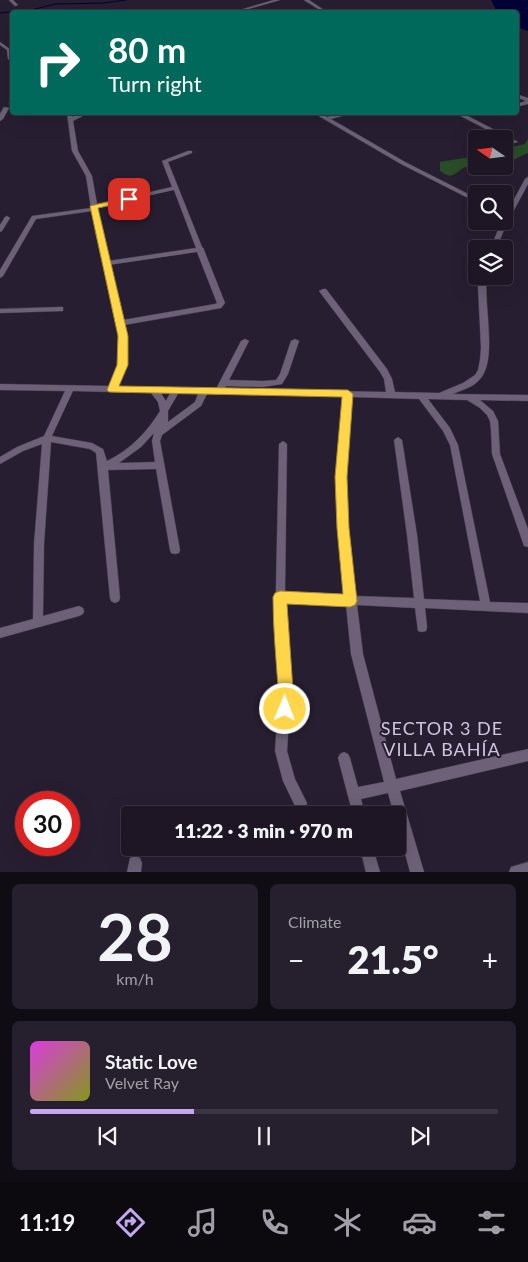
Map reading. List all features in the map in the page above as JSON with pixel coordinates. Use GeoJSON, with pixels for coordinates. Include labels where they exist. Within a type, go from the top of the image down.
{"type":"FeatureCollection","features":[{"type":"Feature","properties":{"kind":"street"},"geometry":{"type":"LineString","coordinates":[[11,0],[16,5]]}},
{"type":"Feature","properties":{"kind":"street"},"geometry":{"type":"LineString","coordinates":[[242,10],[278,0]]}},
{"type":"Feature","properties":{"kind":"street"},"geometry":{"type":"LineString","coordinates":[[306,0],[321,10]]}},
{"type":"Feature","properties":{"kind":"street"},"geometry":{"type":"LineString","coordinates":[[0,43],[9,50],[10,59]]}},
{"type":"Feature","properties":{"kind":"street"},"geometry":{"type":"LineString","coordinates":[[0,119],[6,108]]}},
{"type":"Feature","properties":{"kind":"street"},"geometry":{"type":"LineString","coordinates":[[319,115],[402,163],[468,196]]}},
{"type":"Feature","properties":{"kind":"street"},"geometry":{"type":"LineString","coordinates":[[326,119],[342,115]]}},
{"type":"Feature","properties":{"kind":"street"},"geometry":{"type":"LineString","coordinates":[[461,115],[515,142]]}},
{"type":"Feature","properties":{"kind":"street"},"geometry":{"type":"LineString","coordinates":[[69,116],[75,151],[86,169],[124,345],[123,365],[112,390]]}},
{"type":"Feature","properties":{"kind":"street"},"geometry":{"type":"LineString","coordinates":[[120,322],[220,305],[221,301],[165,161],[190,152]]}},
{"type":"Feature","properties":{"kind":"street"},"geometry":{"type":"LineString","coordinates":[[513,204],[528,179]]}},
{"type":"Feature","properties":{"kind":"street"},"geometry":{"type":"LineString","coordinates":[[0,276],[34,217],[94,207],[176,188]]}},
{"type":"Feature","properties":{"kind":"street"},"geometry":{"type":"LineString","coordinates":[[0,230],[7,218]]}},
{"type":"Feature","properties":{"kind":"street"},"geometry":{"type":"LineString","coordinates":[[106,263],[201,250]]}},
{"type":"Feature","properties":{"kind":"street"},"geometry":{"type":"LineString","coordinates":[[438,396],[465,385],[481,372],[484,359],[482,285]]}},
{"type":"Feature","properties":{"kind":"street"},"geometry":{"type":"LineString","coordinates":[[323,291],[384,372],[388,379],[391,395]]}},
{"type":"Feature","properties":{"kind":"street"},"geometry":{"type":"LineString","coordinates":[[0,311],[60,309]]}},
{"type":"Feature","properties":{"kind":"street"},"geometry":{"type":"LineString","coordinates":[[218,392],[245,341]]}},
{"type":"Feature","properties":{"kind":"street"},"geometry":{"type":"LineString","coordinates":[[223,382],[263,384],[279,382],[284,374],[295,341]]}},
{"type":"Feature","properties":{"kind":"street"},"geometry":{"type":"LineString","coordinates":[[0,387],[528,398]]}},
{"type":"Feature","properties":{"kind":"street"},"geometry":{"type":"LineString","coordinates":[[38,622],[39,544],[47,438],[70,389]]}},
{"type":"Feature","properties":{"kind":"street"},"geometry":{"type":"LineString","coordinates":[[153,390],[161,400],[164,411],[164,423],[157,435],[156,441],[175,550]]}},
{"type":"Feature","properties":{"kind":"street"},"geometry":{"type":"LineString","coordinates":[[143,442],[175,391]]}},
{"type":"Feature","properties":{"kind":"street"},"geometry":{"type":"LineString","coordinates":[[103,467],[124,457],[143,442],[157,435],[198,404],[204,391]]}},
{"type":"Feature","properties":{"kind":"street"},"geometry":{"type":"LineString","coordinates":[[348,394],[341,477],[343,528],[358,664],[368,691],[417,872]]}},
{"type":"Feature","properties":{"kind":"street"},"geometry":{"type":"LineString","coordinates":[[422,396],[446,430],[454,445],[486,607]]}},
{"type":"Feature","properties":{"kind":"street"},"geometry":{"type":"LineString","coordinates":[[467,396],[489,412],[496,425],[494,442],[496,454],[528,543]]}},
{"type":"Feature","properties":{"kind":"street"},"geometry":{"type":"LineString","coordinates":[[0,461],[20,449],[47,438],[97,448],[102,457],[115,598]]}},
{"type":"Feature","properties":{"kind":"street"},"geometry":{"type":"LineString","coordinates":[[398,440],[422,628]]}},
{"type":"Feature","properties":{"kind":"street"},"geometry":{"type":"LineString","coordinates":[[284,444],[280,632],[286,690],[281,750],[289,781],[301,803]]}},
{"type":"Feature","properties":{"kind":"street"},"geometry":{"type":"LineString","coordinates":[[103,467],[160,464]]}},
{"type":"Feature","properties":{"kind":"street"},"geometry":{"type":"LineString","coordinates":[[280,597],[528,608]]}},
{"type":"Feature","properties":{"kind":"street"},"geometry":{"type":"LineString","coordinates":[[0,633],[79,610]]}},
{"type":"Feature","properties":{"kind":"street"},"geometry":{"type":"LineString","coordinates":[[354,795],[528,755]]}},
{"type":"Feature","properties":{"kind":"street"},"geometry":{"type":"LineString","coordinates":[[344,758],[356,806]]}},
{"type":"Feature","properties":{"kind":"street"},"geometry":{"type":"LineString","coordinates":[[369,856],[373,872]]}},
{"type":"Feature","properties":{"kind":"street"},"geometry":{"type":"LineString","coordinates":[[516,872],[528,869]]}},
{"type":"Feature","properties":{"kind":"green space"},"geometry":{"type":"Polygon","coordinates":[[[528,139],[528,153],[513,160],[513,147],[525,144],[528,139]]]}},
{"type":"Feature","properties":{"kind":"green space"},"geometry":{"type":"Polygon","coordinates":[[[468,157],[468,168],[465,167],[454,175],[448,175],[440,171],[440,162],[468,157]]]}},
{"type":"Feature","properties":{"kind":"shaded area"},"geometry":{"type":"Polygon","coordinates":[[[491,0],[528,0],[528,31],[519,26],[519,10],[496,10],[491,0]]]}},
{"type":"Feature","properties":{"kind":"waterway"},"geometry":{"type":"LineString","coordinates":[[31,10],[55,4],[103,3],[126,0]]}},
{"type":"Feature","properties":{"kind":"waterway"},"geometry":{"type":"LineString","coordinates":[[0,13],[10,12]]}},
{"type":"Feature","properties":{"kind":"district","name":"SECTOR 3 DE VILLA BAHÍA"},"geometry":{"type":"Point","coordinates":[442,738]}},
{"type":"Feature","properties":{"kind":"route"},"geometry":{"type":"LineString","coordinates":[[129,199],[94,206],[124,345],[123,365],[118,381],[112,390],[348,394],[341,477],[343,528],[350,601],[280,597],[280,632],[286,690],[285,709]]}}]}
